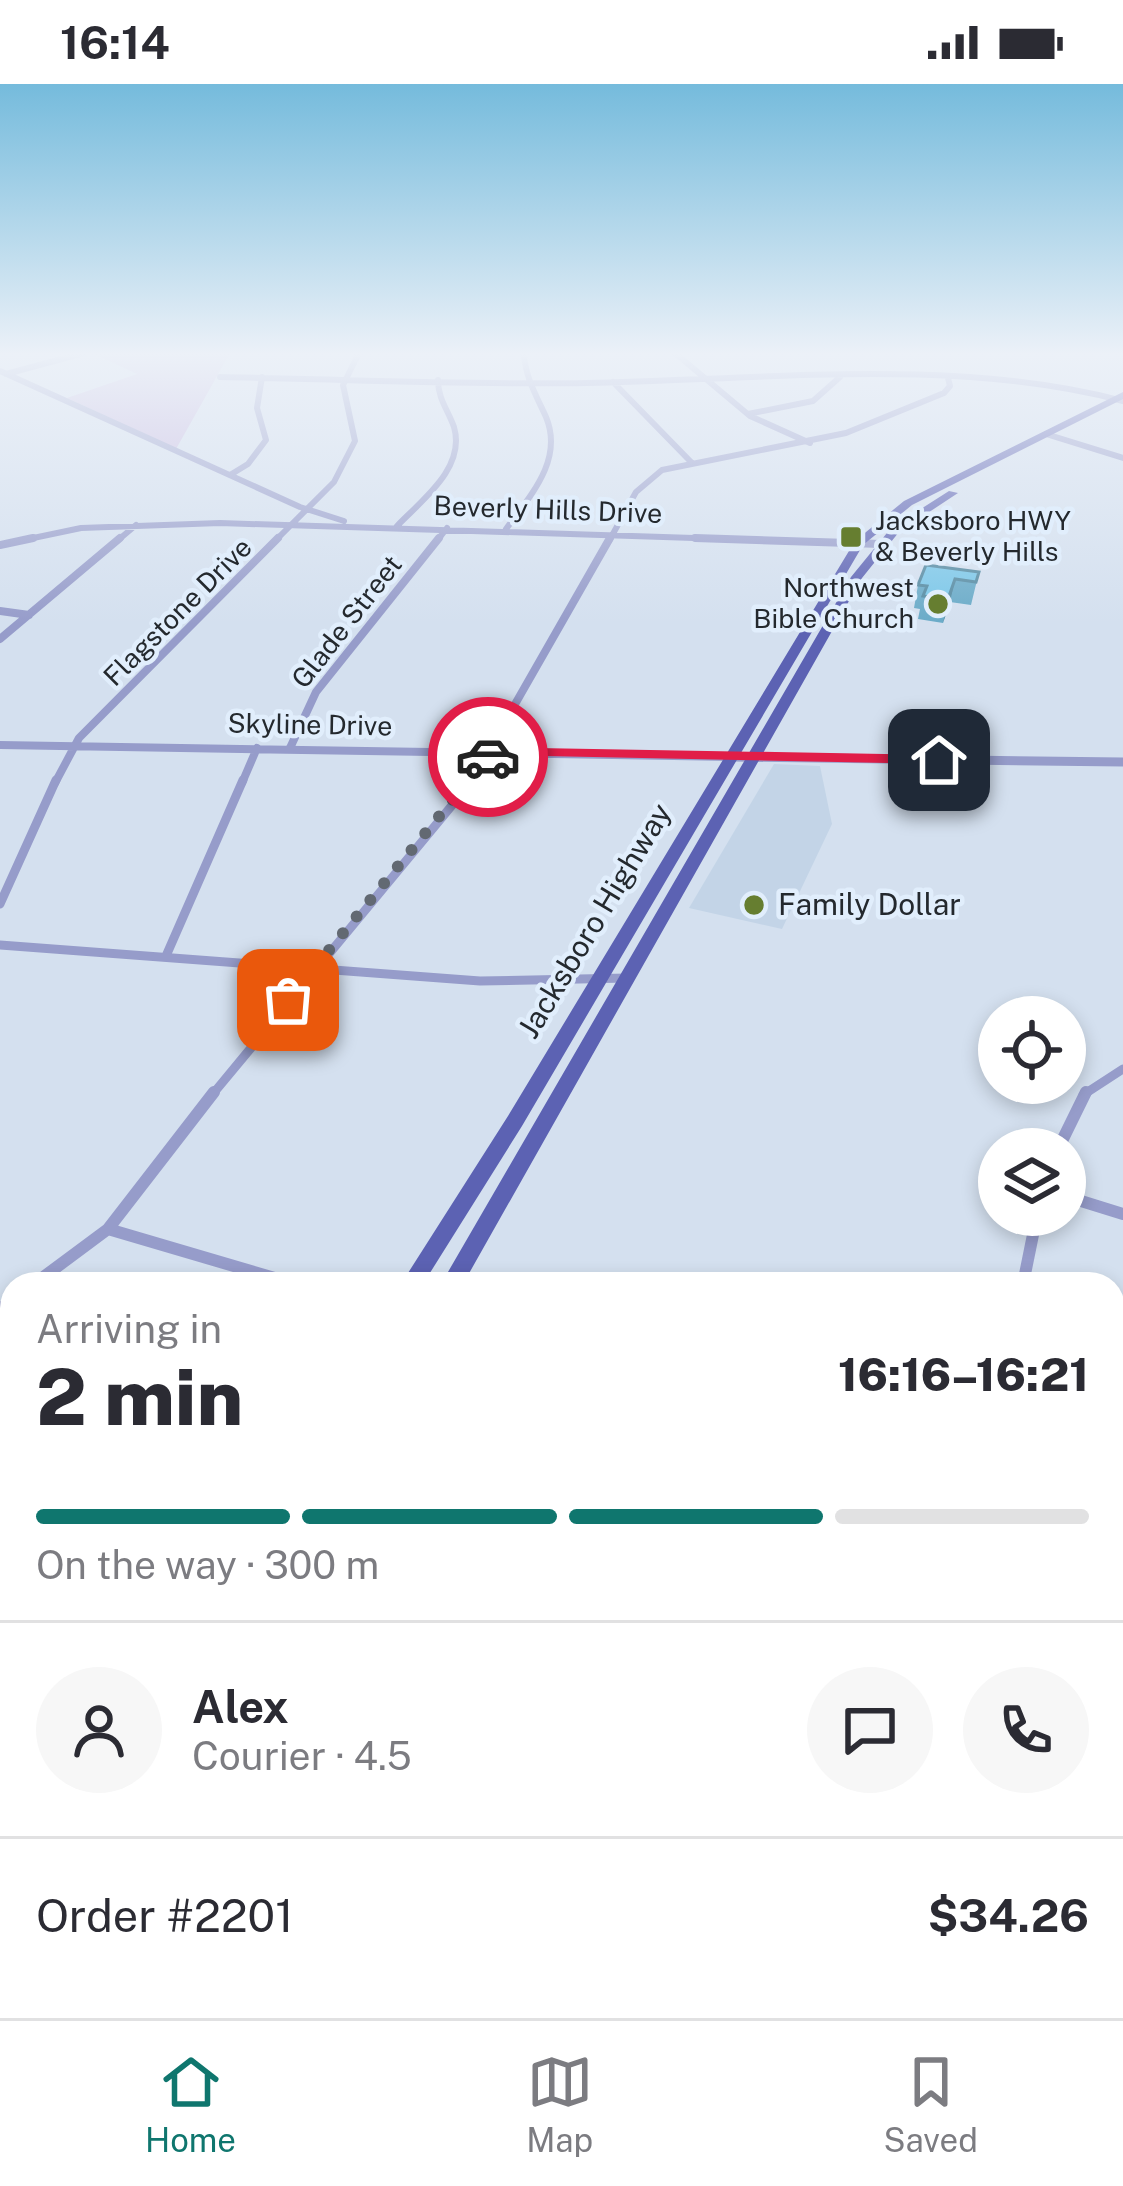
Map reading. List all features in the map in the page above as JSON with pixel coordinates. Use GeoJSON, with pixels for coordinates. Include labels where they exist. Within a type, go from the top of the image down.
{"type":"FeatureCollection","features":[{"type":"Feature","properties":{"kind":"main road","name":"Jacksboro Highway"},"geometry":{"type":"LineString","coordinates":[[419,1272],[859,543],[908,503],[1027,443]]}},
{"type":"Feature","properties":{"kind":"main road","name":"Jacksboro Highway"},"geometry":{"type":"LineString","coordinates":[[459,1272],[881,544],[927,507],[1053,443]]}},
{"type":"Feature","properties":{"kind":"main road"},"geometry":{"type":"LineString","coordinates":[[804,631],[825,636]]}},
{"type":"Feature","properties":{"kind":"main road"},"geometry":{"type":"LineString","coordinates":[[525,1102],[551,1109]]}},
{"type":"Feature","properties":{"kind":"street"},"geometry":{"type":"LineString","coordinates":[[159,443],[309,511],[359,524]]}},
{"type":"Feature","properties":{"kind":"street"},"geometry":{"type":"LineString","coordinates":[[230,475],[248,464],[264,443]]}},
{"type":"Feature","properties":{"kind":"street","name":"Flagstone Drive"},"geometry":{"type":"LineString","coordinates":[[0,904],[74,746],[309,511],[346,466],[355,443]]}},
{"type":"Feature","properties":{"kind":"street","name":"Glade Street"},"geometry":{"type":"LineString","coordinates":[[397,526],[454,459],[454,443]]}},
{"type":"Feature","properties":{"kind":"street"},"geometry":{"type":"LineString","coordinates":[[506,529],[553,456],[552,443]]}},
{"type":"Feature","properties":{"kind":"street"},"geometry":{"type":"LineString","coordinates":[[673,443],[691,462]]}},
{"type":"Feature","properties":{"kind":"street"},"geometry":{"type":"LineString","coordinates":[[809,443],[813,445]]}},
{"type":"Feature","properties":{"kind":"street"},"geometry":{"type":"LineString","coordinates":[[50,1272],[108,1229],[316,967],[480,771],[636,491],[662,470],[691,462],[818,443]]}},
{"type":"Feature","properties":{"kind":"street"},"geometry":{"type":"LineString","coordinates":[[1075,443],[1123,458]]}},
{"type":"Feature","properties":{"kind":"street","name":"Beverly Hills Drive"},"geometry":{"type":"LineString","coordinates":[[0,544],[81,528],[359,524],[881,544]]}},
{"type":"Feature","properties":{"kind":"street"},"geometry":{"type":"LineString","coordinates":[[0,639],[136,525]]}},
{"type":"Feature","properties":{"kind":"street","name":"Glade Street"},"geometry":{"type":"LineString","coordinates":[[290,748],[316,692],[447,528]]}},
{"type":"Feature","properties":{"kind":"street"},"geometry":{"type":"LineString","coordinates":[[0,611],[29,615]]}},
{"type":"Feature","properties":{"kind":"street","name":"Skyline Drive"},"geometry":{"type":"LineString","coordinates":[[0,745],[1123,762]]}},
{"type":"Feature","properties":{"kind":"street"},"geometry":{"type":"LineString","coordinates":[[166,956],[257,748]]}},
{"type":"Feature","properties":{"kind":"street"},"geometry":{"type":"LineString","coordinates":[[0,945],[481,981],[627,978]]}},
{"type":"Feature","properties":{"kind":"street"},"geometry":{"type":"LineString","coordinates":[[1066,1128],[1076,1100],[1088,1087],[1123,1070]]}},
{"type":"Feature","properties":{"kind":"street"},"geometry":{"type":"LineString","coordinates":[[1086,1203],[1123,1214]]}},
{"type":"Feature","properties":{"kind":"street"},"geometry":{"type":"LineString","coordinates":[[108,1229],[254,1272]]}},
{"type":"Feature","properties":{"kind":"street"},"geometry":{"type":"LineString","coordinates":[[1025,1272],[1033,1236]]}},
{"type":"Feature","properties":{"kind":"shaded area"},"geometry":{"type":"Polygon","coordinates":[[[774,764],[820,766],[832,824],[782,929],[689,908],[774,764]]]}},
{"type":"Feature","properties":{"kind":"building"},"geometry":{"type":"Polygon","coordinates":[[[926,565],[979,572],[976,582],[955,579],[948,599],[923,596],[927,586],[918,585],[926,565]]]}},
{"type":"Feature","properties":{"kind":"way so far"},"geometry":{"type":"LineString","coordinates":[[288,1000],[488,757]]}},
{"type":"Feature","properties":{"kind":"place","name":"Jacksboro HWY & Beverly Hills"},"geometry":{"type":"Point","coordinates":[851,537]}},
{"type":"Feature","properties":{"kind":"place","name":"Northwest Bible Church"},"geometry":{"type":"Point","coordinates":[938,604]}},
{"type":"Feature","properties":{"kind":"place","name":"Family Dollar"},"geometry":{"type":"Point","coordinates":[754,905]}},
{"type":"Feature","properties":{"kind":"route"},"geometry":{"type":"LineString","coordinates":[[488,757],[491,751],[939,760]]}}]}
